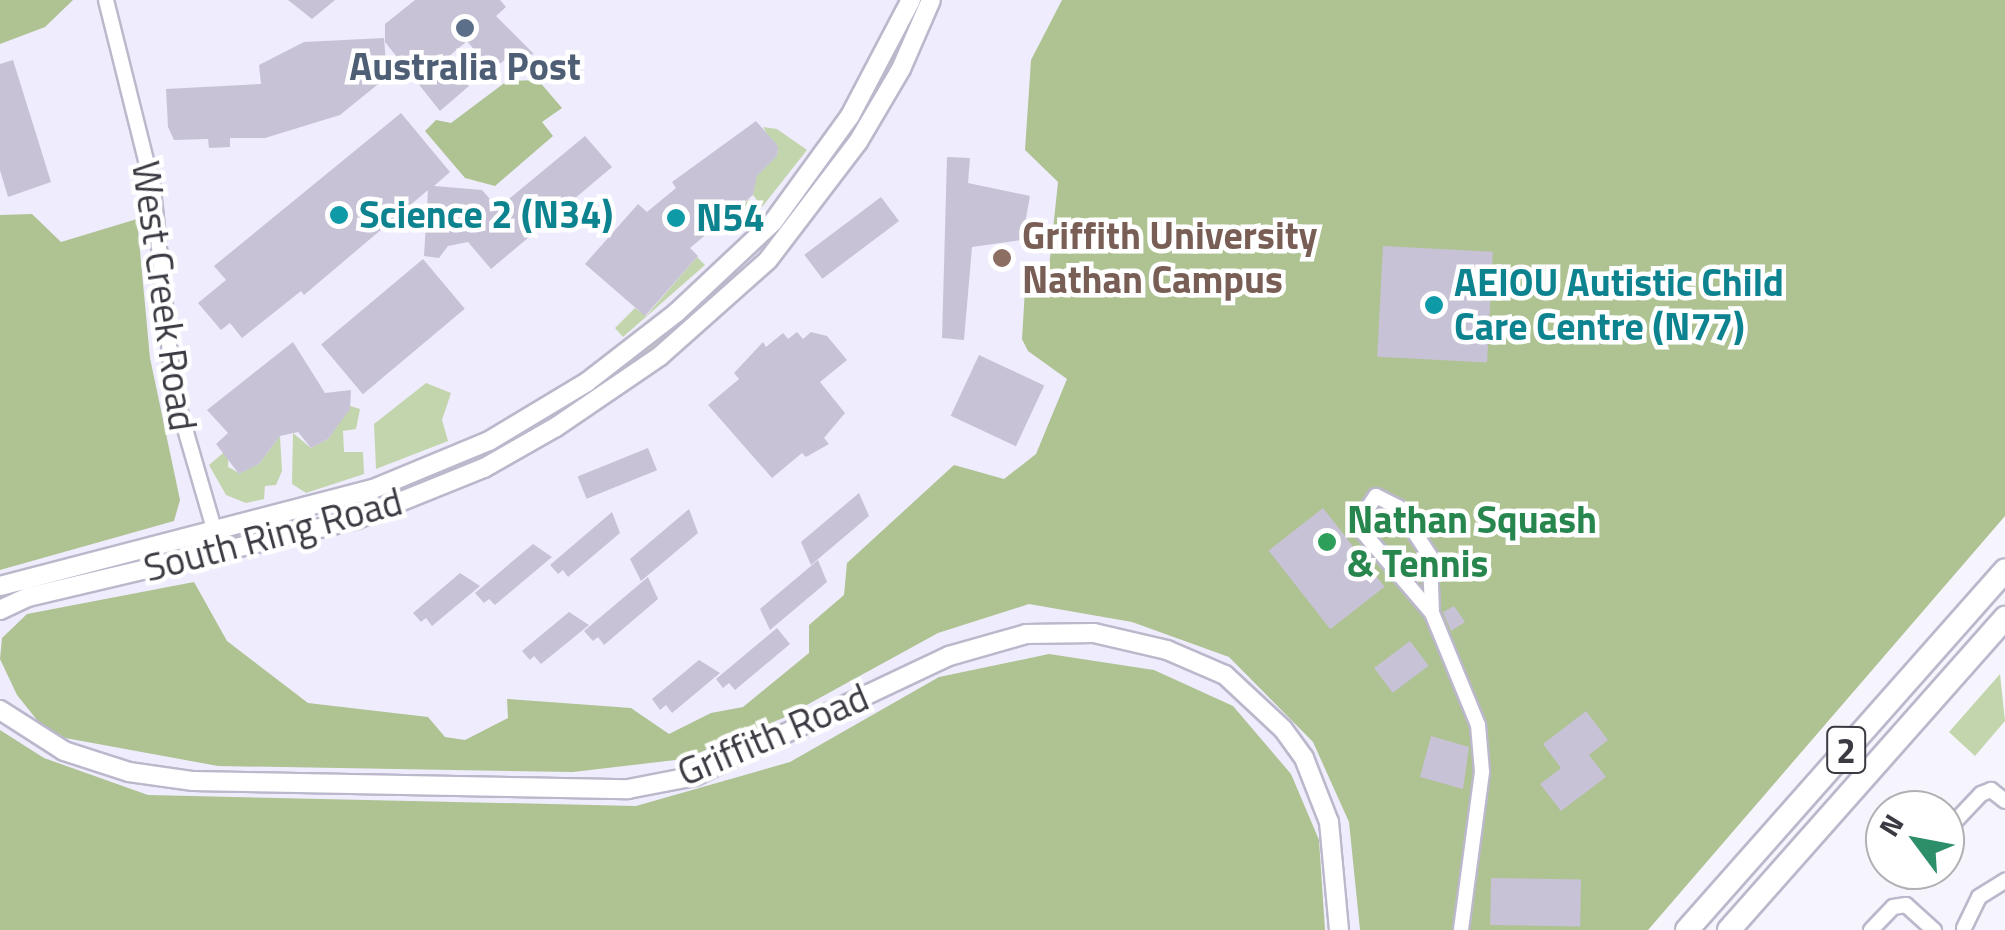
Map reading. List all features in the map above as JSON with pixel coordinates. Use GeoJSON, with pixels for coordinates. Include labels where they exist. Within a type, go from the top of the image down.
{"type":"FeatureCollection","features":[{"type":"Feature","properties":{"kind":"highway","name":"2"},"geometry":{"type":"LineString","coordinates":[[1687,930],[2005,571]]}},
{"type":"Feature","properties":{"kind":"highway","name":"2"},"geometry":{"type":"LineString","coordinates":[[1729,930],[2005,618]]}},
{"type":"Feature","properties":{"kind":"street","name":"West Creek Road"},"geometry":{"type":"LineString","coordinates":[[106,0],[153,188],[174,391],[214,532]]}},
{"type":"Feature","properties":{"kind":"street","name":"South Ring Road"},"geometry":{"type":"LineString","coordinates":[[0,586],[381,486],[489,441],[587,382],[676,313],[773,222],[850,116],[912,0]]}},
{"type":"Feature","properties":{"kind":"street","name":"South Ring Road"},"geometry":{"type":"LineString","coordinates":[[0,610],[28,597],[356,520],[484,468],[556,427],[660,356],[768,260],[858,142],[901,69],[930,0]]}},
{"type":"Feature","properties":{"kind":"street"},"geometry":{"type":"LineString","coordinates":[[1432,613],[1430,556],[1398,507],[1376,496],[1359,521],[1432,613],[1478,725],[1482,750],[1461,930]]}},
{"type":"Feature","properties":{"kind":"street","name":"Griffith Road"},"geometry":{"type":"LineString","coordinates":[[0,710],[64,751],[128,772],[193,781],[628,789],[728,762],[948,656],[1026,634],[1094,633],[1167,650],[1225,675],[1282,729],[1304,758],[1329,822],[1339,930]]}},
{"type":"Feature","properties":{"kind":"street","name":"Griffith Road"},"geometry":{"type":"LineString","coordinates":[[0,694],[22,727]]}},
{"type":"Feature","properties":{"kind":"street"},"geometry":{"type":"LineString","coordinates":[[1965,811],[1981,794],[1991,790],[2005,802]]}},
{"type":"Feature","properties":{"kind":"street"},"geometry":{"type":"LineString","coordinates":[[1964,928],[1979,897],[2005,881]]}},
{"type":"Feature","properties":{"kind":"street"},"geometry":{"type":"LineString","coordinates":[[1871,930],[1892,907],[1906,905],[1934,930]]}},
{"type":"Feature","properties":{"kind":"shaded area","name":"Griffith University Nathan Campus"},"geometry":{"type":"Polygon","coordinates":[[[0,0],[2005,0],[2005,516],[1648,930],[0,930],[0,0]]]}},
{"type":"Feature","properties":{"kind":"green space"},"geometry":{"type":"Polygon","coordinates":[[[0,0],[73,0],[45,27],[0,44],[0,0]]]}},
{"type":"Feature","properties":{"kind":"green space"},"geometry":{"type":"Polygon","coordinates":[[[915,0],[924,0],[890,74],[855,134],[769,245],[762,239],[915,0]]]}},
{"type":"Feature","properties":{"kind":"green space"},"geometry":{"type":"Polygon","coordinates":[[[1062,0],[2005,0],[2005,516],[1648,930],[1360,930],[1349,822],[1313,742],[1229,657],[1132,622],[1029,604],[938,633],[783,718],[684,759],[573,772],[218,766],[49,735],[17,695],[0,659],[2,638],[27,614],[194,582],[227,641],[308,703],[428,717],[445,737],[465,740],[508,718],[507,699],[631,708],[669,734],[711,713],[743,707],[809,653],[809,625],[844,595],[847,563],[954,465],[1004,479],[1036,454],[1067,379],[1028,351],[1022,339],[1025,289],[1049,267],[1058,182],[1025,150],[1031,60],[1062,0]]]}},
{"type":"Feature","properties":{"kind":"green space"},"geometry":{"type":"Polygon","coordinates":[[[538,80],[562,108],[542,122],[553,136],[495,186],[465,178],[425,131],[436,120],[451,123],[507,81],[538,80]]]}},
{"type":"Feature","properties":{"kind":"green space"},"geometry":{"type":"Polygon","coordinates":[[[763,127],[777,129],[807,150],[762,207],[753,195],[756,176],[778,152],[763,127]]]}},
{"type":"Feature","properties":{"kind":"green space"},"geometry":{"type":"Polygon","coordinates":[[[749,199],[759,215],[742,231],[720,224],[749,199]]]}},
{"type":"Feature","properties":{"kind":"green space"},"geometry":{"type":"Polygon","coordinates":[[[32,214],[61,242],[137,219],[150,358],[180,500],[174,521],[0,570],[0,215],[32,214]]]}},
{"type":"Feature","properties":{"kind":"green space"},"geometry":{"type":"Polygon","coordinates":[[[697,257],[705,265],[623,337],[615,328],[635,308],[646,316],[697,257]]]}},
{"type":"Feature","properties":{"kind":"green space"},"geometry":{"type":"Polygon","coordinates":[[[734,270],[740,275],[627,372],[525,434],[734,270]]]}},
{"type":"Feature","properties":{"kind":"green space"},"geometry":{"type":"Polygon","coordinates":[[[426,383],[451,393],[442,420],[448,441],[376,469],[374,424],[426,383]]]}},
{"type":"Feature","properties":{"kind":"green space"},"geometry":{"type":"Polygon","coordinates":[[[350,406],[360,409],[356,429],[343,431],[344,452],[363,452],[364,474],[306,493],[292,484],[293,433],[311,448],[328,439],[350,406]]]}},
{"type":"Feature","properties":{"kind":"green space"},"geometry":{"type":"Polygon","coordinates":[[[280,436],[282,471],[276,485],[265,486],[264,499],[246,503],[226,495],[209,465],[229,448],[228,467],[239,473],[259,464],[280,436]]]}},
{"type":"Feature","properties":{"kind":"green space"},"geometry":{"type":"Polygon","coordinates":[[[1049,654],[1154,670],[1233,706],[1291,774],[1319,840],[1325,930],[0,930],[0,730],[44,758],[148,795],[636,806],[790,762],[939,677],[1049,654]]]}},
{"type":"Feature","properties":{"kind":"green space"},"geometry":{"type":"Polygon","coordinates":[[[2000,674],[2005,721],[1975,756],[1949,732],[2000,674]]]}},
{"type":"Feature","properties":{"kind":"building"},"geometry":{"type":"Polygon","coordinates":[[[288,0],[335,0],[312,19],[288,0]]]}},
{"type":"Feature","properties":{"kind":"building"},"geometry":{"type":"Polygon","coordinates":[[[415,0],[500,0],[506,7],[496,16],[534,54],[509,57],[491,70],[467,41],[447,58],[469,86],[440,111],[385,42],[385,24],[415,0]]]}},
{"type":"Feature","properties":{"kind":"building"},"geometry":{"type":"Polygon","coordinates":[[[384,38],[387,77],[340,115],[265,138],[230,138],[230,147],[209,148],[208,139],[174,140],[168,127],[166,89],[261,84],[259,65],[304,42],[384,38]]]}},
{"type":"Feature","properties":{"kind":"building"},"geometry":{"type":"Polygon","coordinates":[[[13,60],[51,182],[8,197],[0,170],[0,64],[13,60]]]}},
{"type":"Feature","properties":{"kind":"building"},"geometry":{"type":"Polygon","coordinates":[[[401,113],[450,172],[434,186],[482,190],[498,208],[585,136],[612,167],[491,269],[468,242],[448,246],[439,258],[424,256],[428,190],[304,295],[301,291],[242,338],[230,323],[221,330],[198,303],[226,280],[214,266],[401,113]]]}},
{"type":"Feature","properties":{"kind":"building","name":"N54"},"geometry":{"type":"Polygon","coordinates":[[[756,121],[778,146],[777,156],[757,176],[753,195],[690,248],[698,256],[645,316],[585,264],[638,204],[647,212],[676,188],[672,182],[756,121]]]}},
{"type":"Feature","properties":{"kind":"building"},"geometry":{"type":"Polygon","coordinates":[[[947,157],[970,158],[968,183],[1030,196],[1022,240],[972,247],[964,340],[942,338],[947,157]]]}},
{"type":"Feature","properties":{"kind":"building"},"geometry":{"type":"Polygon","coordinates":[[[881,197],[899,221],[822,279],[804,255],[881,197]]]}},
{"type":"Feature","properties":{"kind":"building","name":"AEIOU Autistic Child Care Centre (N77)"},"geometry":{"type":"Polygon","coordinates":[[[1383,246],[1493,252],[1487,363],[1377,357],[1383,246]]]}},
{"type":"Feature","properties":{"kind":"building"},"geometry":{"type":"Polygon","coordinates":[[[423,259],[465,309],[363,394],[321,344],[423,259]]]}},
{"type":"Feature","properties":{"kind":"building"},"geometry":{"type":"Polygon","coordinates":[[[797,332],[803,339],[811,332],[827,336],[847,360],[820,382],[845,413],[824,438],[829,444],[806,457],[802,453],[772,478],[708,405],[739,379],[734,373],[763,342],[766,347],[783,333],[788,339],[797,332]]]}},
{"type":"Feature","properties":{"kind":"building"},"geometry":{"type":"Polygon","coordinates":[[[293,342],[325,393],[351,390],[350,409],[328,439],[311,448],[298,432],[280,436],[259,464],[239,474],[216,444],[228,433],[207,410],[293,342]]]}},
{"type":"Feature","properties":{"kind":"building"},"geometry":{"type":"Polygon","coordinates":[[[979,355],[1044,385],[1016,446],[951,416],[979,355]]]}},
{"type":"Feature","properties":{"kind":"building"},"geometry":{"type":"Polygon","coordinates":[[[648,448],[657,470],[587,499],[578,476],[648,448]]]}},
{"type":"Feature","properties":{"kind":"building"},"geometry":{"type":"Polygon","coordinates":[[[859,493],[869,516],[811,565],[801,542],[859,493]]]}},
{"type":"Feature","properties":{"kind":"building"},"geometry":{"type":"Polygon","coordinates":[[[1323,508],[1385,587],[1330,629],[1269,550],[1323,508]]]}},
{"type":"Feature","properties":{"kind":"building"},"geometry":{"type":"Polygon","coordinates":[[[689,509],[698,533],[641,581],[630,559],[689,509]]]}},
{"type":"Feature","properties":{"kind":"building"},"geometry":{"type":"Polygon","coordinates":[[[612,512],[620,533],[568,577],[563,570],[558,574],[550,565],[612,512]]]}},
{"type":"Feature","properties":{"kind":"building"},"geometry":{"type":"Polygon","coordinates":[[[533,544],[552,557],[495,605],[489,599],[484,603],[475,593],[533,544]]]}},
{"type":"Feature","properties":{"kind":"building"},"geometry":{"type":"Polygon","coordinates":[[[818,560],[827,582],[770,630],[760,609],[818,560]]]}},
{"type":"Feature","properties":{"kind":"building"},"geometry":{"type":"Polygon","coordinates":[[[460,573],[480,586],[432,626],[426,618],[421,622],[413,613],[460,573]]]}},
{"type":"Feature","properties":{"kind":"building"},"geometry":{"type":"Polygon","coordinates":[[[648,577],[658,599],[604,645],[598,637],[593,641],[584,631],[648,577]]]}},
{"type":"Feature","properties":{"kind":"building"},"geometry":{"type":"Polygon","coordinates":[[[1454,606],[1465,622],[1451,631],[1443,612],[1454,606]]]}},
{"type":"Feature","properties":{"kind":"building"},"geometry":{"type":"Polygon","coordinates":[[[569,612],[589,625],[541,664],[534,656],[530,660],[522,651],[569,612]]]}},
{"type":"Feature","properties":{"kind":"building"},"geometry":{"type":"Polygon","coordinates":[[[777,628],[790,644],[735,690],[729,683],[723,688],[716,679],[777,628]]]}},
{"type":"Feature","properties":{"kind":"building"},"geometry":{"type":"Polygon","coordinates":[[[1410,641],[1429,666],[1393,693],[1374,668],[1410,641]]]}},
{"type":"Feature","properties":{"kind":"building"},"geometry":{"type":"Polygon","coordinates":[[[699,660],[720,673],[672,713],[666,705],[660,710],[652,699],[699,660]]]}},
{"type":"Feature","properties":{"kind":"building"},"geometry":{"type":"Polygon","coordinates":[[[1586,711],[1608,740],[1589,755],[1606,777],[1561,811],[1540,784],[1561,768],[1543,744],[1586,711]]]}},
{"type":"Feature","properties":{"kind":"building"},"geometry":{"type":"Polygon","coordinates":[[[1431,736],[1469,747],[1463,789],[1420,777],[1431,736]]]}},
{"type":"Feature","properties":{"kind":"building"},"geometry":{"type":"Polygon","coordinates":[[[1491,878],[1581,880],[1580,927],[1490,925],[1491,878]]]}},
{"type":"Feature","properties":{"kind":"place","name":"Australia Post"},"geometry":{"type":"Point","coordinates":[465,28]}},
{"type":"Feature","properties":{"kind":"place","name":"Science 2 (N34)"},"geometry":{"type":"Point","coordinates":[339,215]}},
{"type":"Feature","properties":{"kind":"place","name":"N54"},"geometry":{"type":"Point","coordinates":[676,218]}},
{"type":"Feature","properties":{"kind":"place","name":"Griffith University Nathan Campus"},"geometry":{"type":"Point","coordinates":[1002,258]}},
{"type":"Feature","properties":{"kind":"place","name":"AEIOU Autistic Child Care Centre (N77)"},"geometry":{"type":"Point","coordinates":[1434,305]}},
{"type":"Feature","properties":{"kind":"place","name":"Nathan Squash & Tennis"},"geometry":{"type":"Point","coordinates":[1327,542]}}]}
